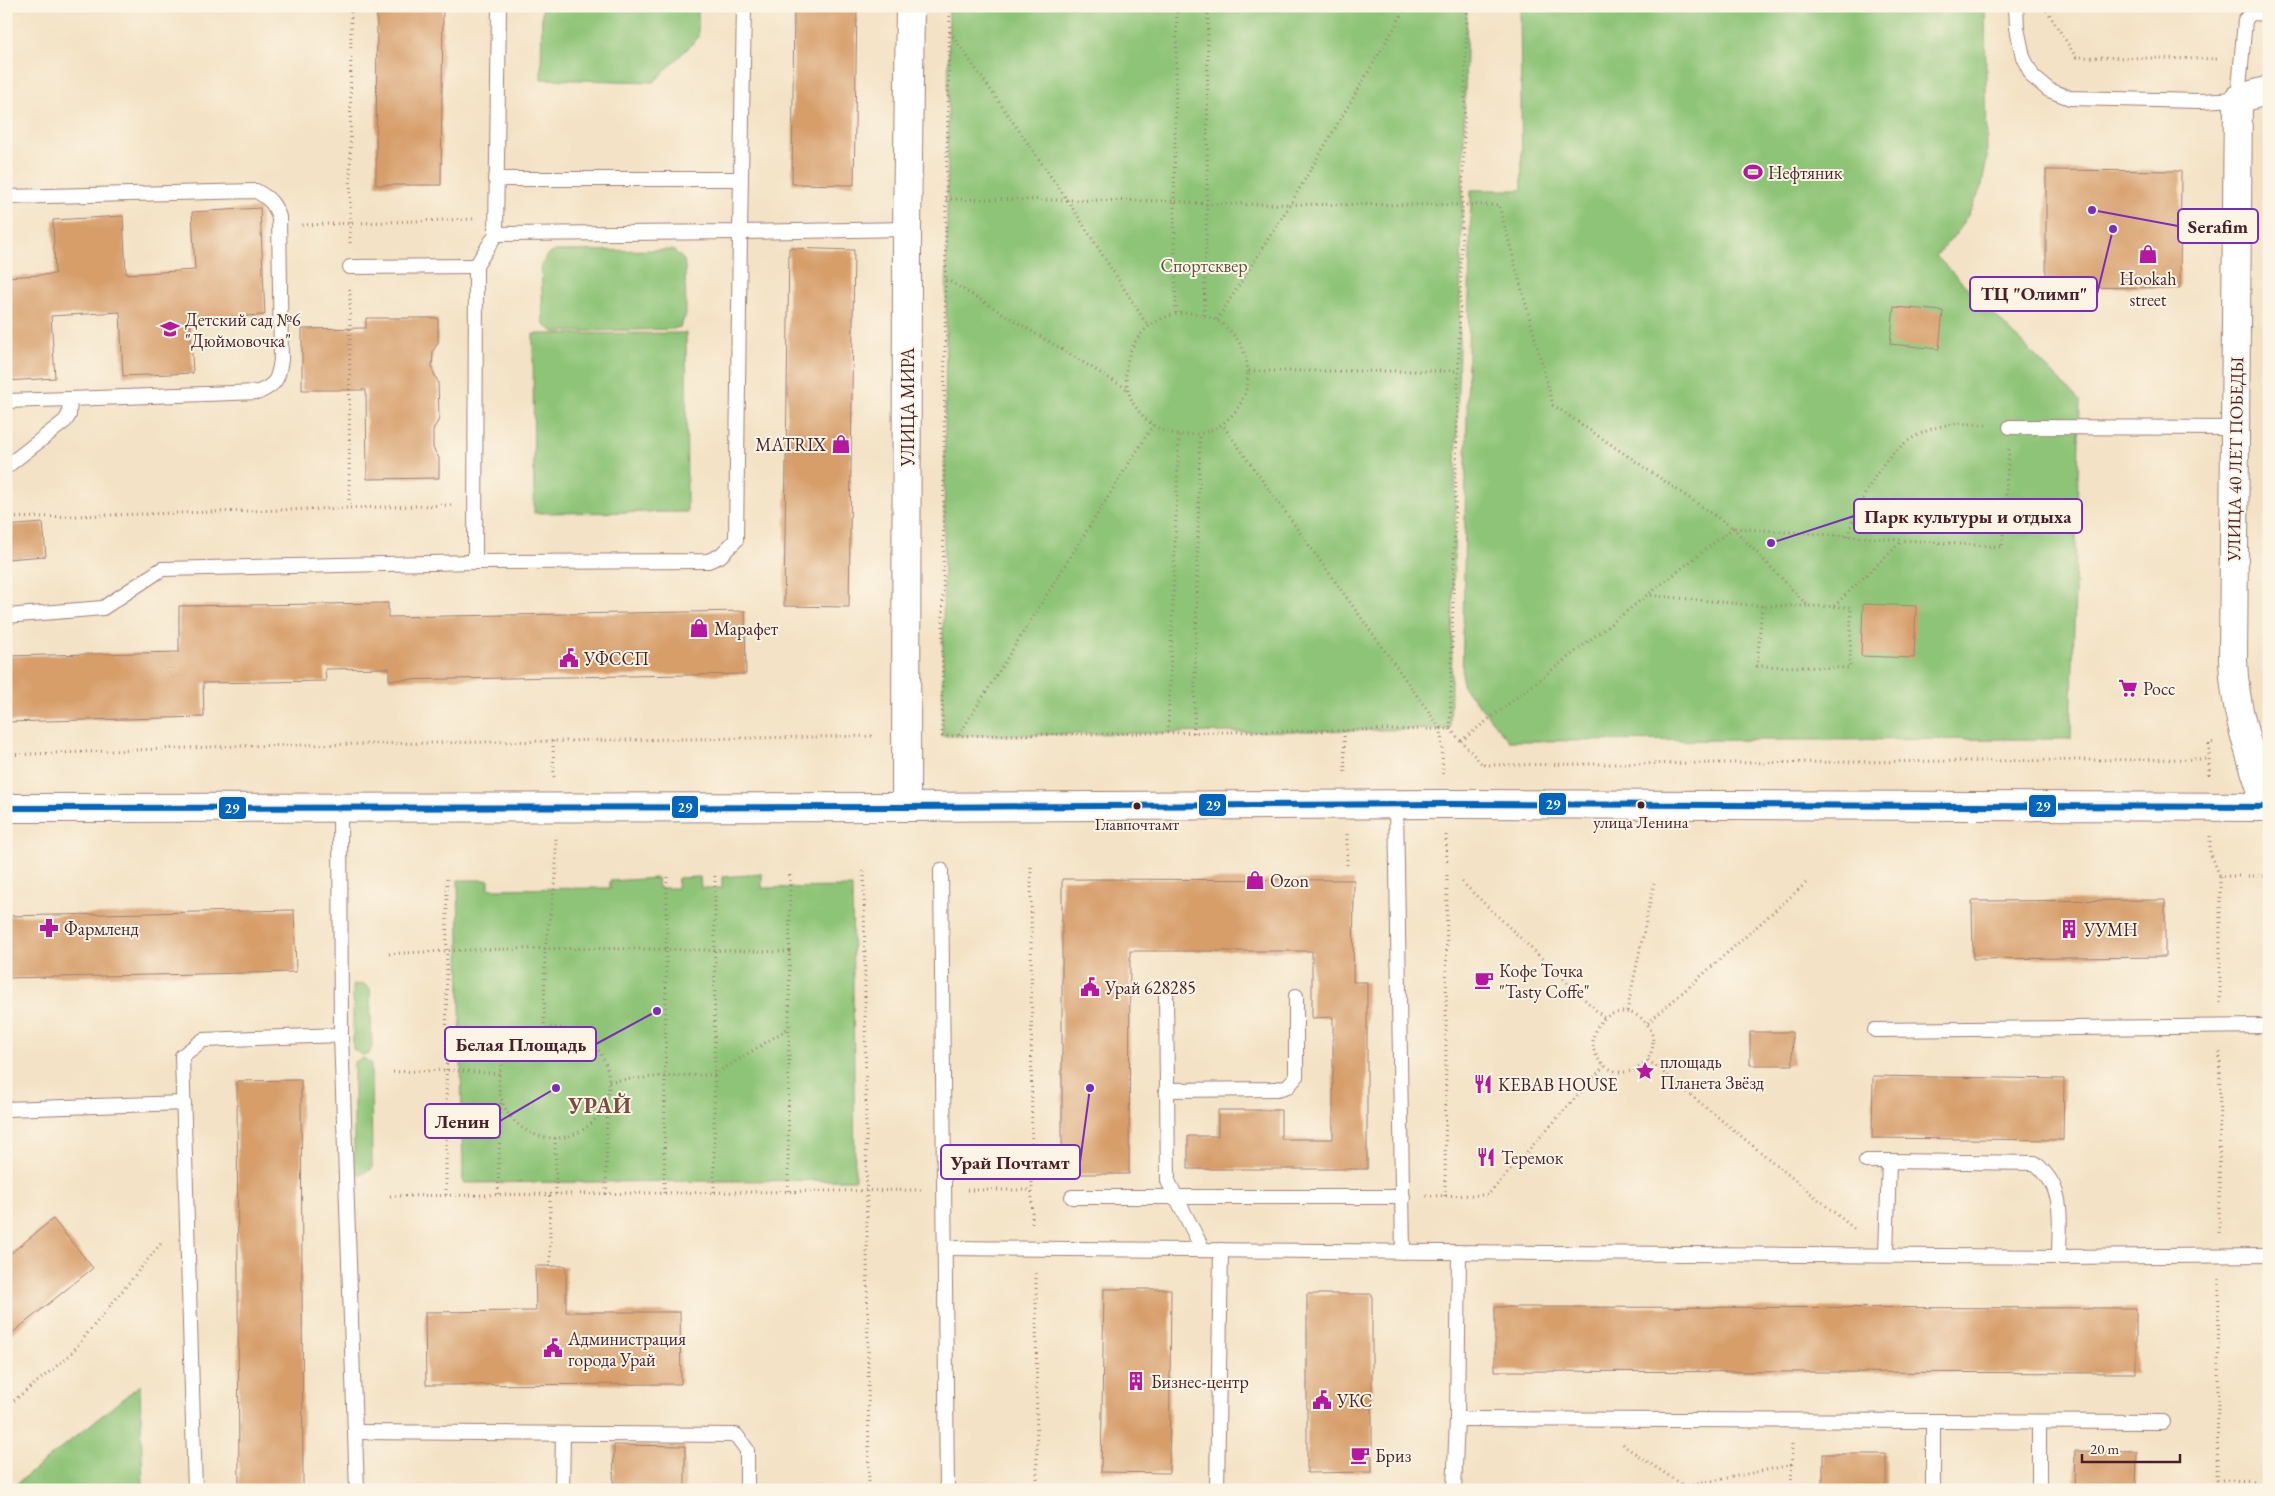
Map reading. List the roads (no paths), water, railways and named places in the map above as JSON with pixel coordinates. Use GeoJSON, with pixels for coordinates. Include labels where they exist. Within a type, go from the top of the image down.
{"type":"FeatureCollection","features":[{"type":"Feature","properties":{"kind":"main road","name":"УЛИЦА МИРА"},"geometry":{"type":"LineString","coordinates":[[906,807],[907,229],[910,6]]}},
{"type":"Feature","properties":{"kind":"main road"},"geometry":{"type":"LineString","coordinates":[[2238,99],[2269,90]]}},
{"type":"Feature","properties":{"kind":"main road","name":"УЛИЦА 40 ЛЕТ ПОБЕДЫ"},"geometry":{"type":"LineString","coordinates":[[2238,99],[2234,685],[2246,742],[2268,809]]}},
{"type":"Feature","properties":{"kind":"main road"},"geometry":{"type":"LineString","coordinates":[[6,808],[906,807],[1396,804],[2268,809]]}},
{"type":"Feature","properties":{"kind":"lane"},"geometry":{"type":"LineString","coordinates":[[475,562],[476,266],[496,234],[495,179],[499,6]]}},
{"type":"Feature","properties":{"kind":"lane"},"geometry":{"type":"LineString","coordinates":[[6,616],[103,608],[162,569],[475,562],[708,562],[720,556],[736,540],[744,6]]}},
{"type":"Feature","properties":{"kind":"lane"},"geometry":{"type":"LineString","coordinates":[[2016,6],[2017,28],[2024,57],[2033,77],[2049,90],[2070,98],[2238,99],[2244,20],[2251,13],[2269,14]]}},
{"type":"Feature","properties":{"kind":"lane"},"geometry":{"type":"LineString","coordinates":[[495,179],[741,179]]}},
{"type":"Feature","properties":{"kind":"lane"},"geometry":{"type":"LineString","coordinates":[[6,197],[256,192],[267,196],[275,204],[279,226],[281,360],[278,378],[270,387],[259,392],[6,401]]}},
{"type":"Feature","properties":{"kind":"lane"},"geometry":{"type":"LineString","coordinates":[[496,234],[907,229]]}},
{"type":"Feature","properties":{"kind":"lane"},"geometry":{"type":"LineString","coordinates":[[350,267],[476,266]]}},
{"type":"Feature","properties":{"kind":"lane"},"geometry":{"type":"LineString","coordinates":[[6,467],[65,422],[69,415],[70,399]]}},
{"type":"Feature","properties":{"kind":"lane"},"geometry":{"type":"LineString","coordinates":[[2010,427],[2235,428]]}},
{"type":"Feature","properties":{"kind":"lane"},"geometry":{"type":"LineString","coordinates":[[1396,804],[1403,1252]]}},
{"type":"Feature","properties":{"kind":"lane"},"geometry":{"type":"LineString","coordinates":[[340,808],[341,1035],[357,1490]]}},
{"type":"Feature","properties":{"kind":"lane"},"geometry":{"type":"LineString","coordinates":[[941,870],[947,1490]]}},
{"type":"Feature","properties":{"kind":"lane"},"geometry":{"type":"LineString","coordinates":[[1166,992],[1168,1181],[1203,1250]]}},
{"type":"Feature","properties":{"kind":"lane"},"geometry":{"type":"LineString","coordinates":[[1166,1090],[1277,1089],[1288,1086],[1296,1077],[1296,996]]}},
{"type":"Feature","properties":{"kind":"lane"},"geometry":{"type":"LineString","coordinates":[[1875,1030],[2269,1026]]}},
{"type":"Feature","properties":{"kind":"lane"},"geometry":{"type":"LineString","coordinates":[[195,1490],[182,1056],[203,1040],[341,1035]]}},
{"type":"Feature","properties":{"kind":"lane"},"geometry":{"type":"LineString","coordinates":[[6,1109],[184,1104]]}},
{"type":"Feature","properties":{"kind":"lane"},"geometry":{"type":"LineString","coordinates":[[1886,1255],[1889,1160]]}},
{"type":"Feature","properties":{"kind":"lane"},"geometry":{"type":"LineString","coordinates":[[1866,1161],[2035,1163],[2048,1174],[2056,1189],[2059,1208],[2059,1257]]}},
{"type":"Feature","properties":{"kind":"lane"},"geometry":{"type":"LineString","coordinates":[[1072,1196],[1403,1197]]}},
{"type":"Feature","properties":{"kind":"lane"},"geometry":{"type":"LineString","coordinates":[[945,1248],[2059,1257],[2269,1254]]}},
{"type":"Feature","properties":{"kind":"lane"},"geometry":{"type":"LineString","coordinates":[[1217,1490],[1221,1250]]}},
{"type":"Feature","properties":{"kind":"lane"},"geometry":{"type":"LineString","coordinates":[[1454,1490],[1457,1419],[1459,1252]]}},
{"type":"Feature","properties":{"kind":"lane"},"geometry":{"type":"LineString","coordinates":[[1457,1419],[1792,1422],[2162,1422]]}},
{"type":"Feature","properties":{"kind":"lane"},"geometry":{"type":"LineString","coordinates":[[1933,1422],[1933,1490]]}},
{"type":"Feature","properties":{"kind":"lane"},"geometry":{"type":"LineString","coordinates":[[2039,1423],[2039,1490]]}},
{"type":"Feature","properties":{"kind":"lane"},"geometry":{"type":"LineString","coordinates":[[355,1432],[736,1435],[747,1450],[747,1490]]}},
{"type":"Feature","properties":{"kind":"lane"},"geometry":{"type":"LineString","coordinates":[[562,1434],[562,1490]]}},
{"type":"Feature","properties":{"kind":"place","name":"Нефтяник"},"geometry":{"type":"Point","coordinates":[1753,172]}},
{"type":"Feature","properties":{"kind":"place","name":"Serafim"},"geometry":{"type":"Point","coordinates":[2092,210]}},
{"type":"Feature","properties":{"kind":"place","name":"ТЦ \"Олимп\""},"geometry":{"type":"Point","coordinates":[2113,229]}},
{"type":"Feature","properties":{"kind":"place","name":"Hookah street"},"geometry":{"type":"Point","coordinates":[2148,254]}},
{"type":"Feature","properties":{"kind":"place","name":"Детский сад №6 \"Дюймовочка\""},"geometry":{"type":"Point","coordinates":[170,329]}},
{"type":"Feature","properties":{"kind":"place","name":"MATRIX"},"geometry":{"type":"Point","coordinates":[841,444]}},
{"type":"Feature","properties":{"kind":"place","name":"Парк культуры и отдыха"},"geometry":{"type":"Point","coordinates":[1771,543]}},
{"type":"Feature","properties":{"kind":"place","name":"Марафет"},"geometry":{"type":"Point","coordinates":[699,628]}},
{"type":"Feature","properties":{"kind":"place","name":"УФССП"},"geometry":{"type":"Point","coordinates":[569,658]}},
{"type":"Feature","properties":{"kind":"place","name":"Росс"},"geometry":{"type":"Point","coordinates":[2128,688]}},
{"type":"Feature","properties":{"kind":"place","name":"улица Ленина"},"geometry":{"type":"Point","coordinates":[1641,805]}},
{"type":"Feature","properties":{"kind":"place","name":"Главпочтамт"},"geometry":{"type":"Point","coordinates":[1137,806]}},
{"type":"Feature","properties":{"kind":"place","name":"Ozon"},"geometry":{"type":"Point","coordinates":[1255,880]}},
{"type":"Feature","properties":{"kind":"place","name":"Фармленд"},"geometry":{"type":"Point","coordinates":[49,928]}},
{"type":"Feature","properties":{"kind":"place","name":"УУМН"},"geometry":{"type":"Point","coordinates":[2069,929]}},
{"type":"Feature","properties":{"kind":"place","name":"Кофе Точка \"Tasty Coffe\""},"geometry":{"type":"Point","coordinates":[1484,980]}},
{"type":"Feature","properties":{"kind":"place","name":"Урай 628285"},"geometry":{"type":"Point","coordinates":[1090,987]}},
{"type":"Feature","properties":{"kind":"place","name":"Белая Площадь"},"geometry":{"type":"Point","coordinates":[657,1011]}},
{"type":"Feature","properties":{"kind":"place","name":"площадь Планета Звёзд"},"geometry":{"type":"Point","coordinates":[1645,1071]}},
{"type":"Feature","properties":{"kind":"place","name":"KEBAB HOUSE"},"geometry":{"type":"Point","coordinates":[1483,1084]}},
{"type":"Feature","properties":{"kind":"place","name":"Ленин"},"geometry":{"type":"Point","coordinates":[556,1088]}},
{"type":"Feature","properties":{"kind":"place","name":"Урай Почтамт"},"geometry":{"type":"Point","coordinates":[1090,1088]}},
{"type":"Feature","properties":{"kind":"place","name":"Теремок"},"geometry":{"type":"Point","coordinates":[1486,1157]}},
{"type":"Feature","properties":{"kind":"place","name":"Администрация города Урай"},"geometry":{"type":"Point","coordinates":[553,1348]}},
{"type":"Feature","properties":{"kind":"place","name":"Бизнес-центр"},"geometry":{"type":"Point","coordinates":[1136,1381]}},
{"type":"Feature","properties":{"kind":"place","name":"УКС"},"geometry":{"type":"Point","coordinates":[1322,1400]}},
{"type":"Feature","properties":{"kind":"place","name":"Бриз"},"geometry":{"type":"Point","coordinates":[1360,1455]}},
{"type":"Feature","properties":{"kind":"district","name":"УРАЙ"},"geometry":{"type":"Point","coordinates":[600,1105]}},
{"type":"Feature","properties":{"kind":"park label","name":"Спортсквер"},"geometry":{"type":"Point","coordinates":[1204,265]}}]}
